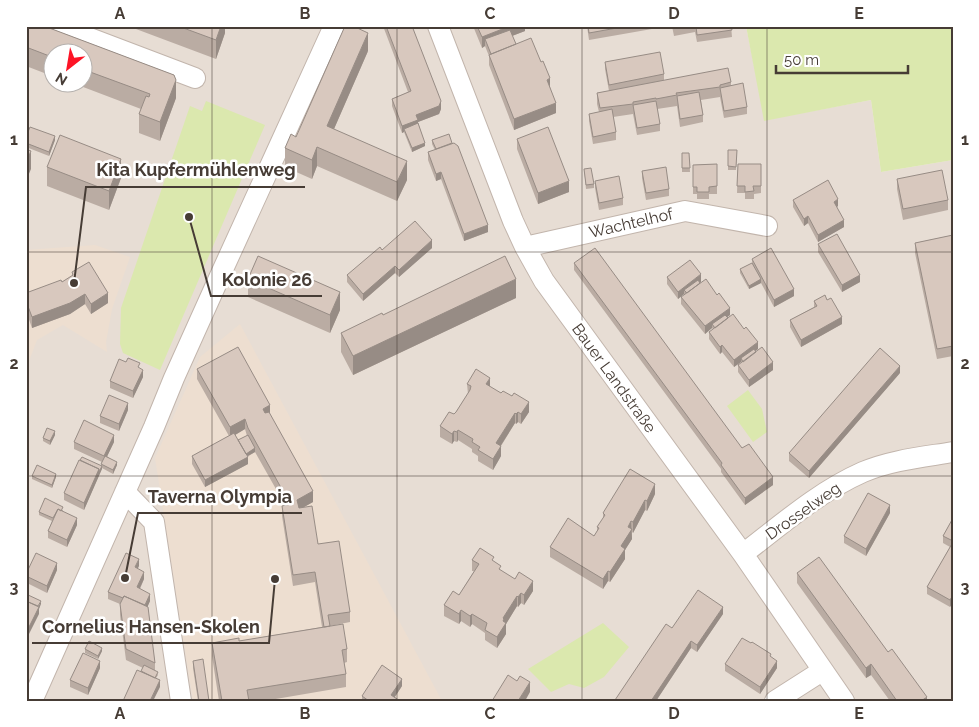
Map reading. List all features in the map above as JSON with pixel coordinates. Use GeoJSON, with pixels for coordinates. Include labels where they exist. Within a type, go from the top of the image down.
{"type":"FeatureCollection","features":[{"type":"Feature","properties":{"kind":"street"},"geometry":{"type":"LineString","coordinates":[[58,26],[195,78]]}},
{"type":"Feature","properties":{"kind":"street"},"geometry":{"type":"LineString","coordinates":[[32,701],[219,278],[334,26]]}},
{"type":"Feature","properties":{"kind":"street","name":"Bauer Landstraße"},"geometry":{"type":"LineString","coordinates":[[438,26],[513,221],[524,247],[544,281],[743,554],[844,701]]}},
{"type":"Feature","properties":{"kind":"street","name":"Wachtelhof"},"geometry":{"type":"LineString","coordinates":[[524,247],[685,211],[767,226]]}},
{"type":"Feature","properties":{"kind":"street","name":"Drosselweg"},"geometry":{"type":"LineString","coordinates":[[743,554],[811,502],[842,482],[865,472],[903,460],[953,452]]}},
{"type":"Feature","properties":{"kind":"street"},"geometry":{"type":"LineString","coordinates":[[125,492],[154,522],[181,701]]}},
{"type":"Feature","properties":{"kind":"street"},"geometry":{"type":"LineString","coordinates":[[776,701],[822,671]]}},
{"type":"Feature","properties":{"kind":"shaded area"},"geometry":{"type":"Polygon","coordinates":[[[26,26],[746,26],[765,120],[871,100],[881,172],[953,160],[953,701],[26,701],[26,26]]]}},
{"type":"Feature","properties":{"kind":"shaded area"},"geometry":{"type":"Polygon","coordinates":[[[95,245],[130,257],[112,309],[106,342],[107,352],[63,325],[37,340],[26,369],[26,250],[95,245]]]}},
{"type":"Feature","properties":{"kind":"shaded area"},"geometry":{"type":"Polygon","coordinates":[[[240,324],[442,701],[193,701],[155,458],[200,357],[240,324]]]}},
{"type":"Feature","properties":{"kind":"green space"},"geometry":{"type":"Polygon","coordinates":[[[746,26],[953,26],[953,160],[881,172],[871,100],[764,121],[746,26]]]}},
{"type":"Feature","properties":{"kind":"green space"},"geometry":{"type":"Polygon","coordinates":[[[206,101],[265,125],[160,370],[123,353],[120,344],[121,308],[190,106],[202,111],[206,101]]]}},
{"type":"Feature","properties":{"kind":"green space"},"geometry":{"type":"Polygon","coordinates":[[[748,390],[762,409],[767,432],[753,442],[727,406],[748,390]]]}},
{"type":"Feature","properties":{"kind":"green space"},"geometry":{"type":"Polygon","coordinates":[[[603,623],[629,647],[604,677],[584,688],[569,684],[551,692],[528,669],[603,623]]]}},
{"type":"Feature","properties":{"kind":"building"},"geometry":{"type":"Polygon","coordinates":[[[26,26],[44,26],[86,42],[42,42],[42,53],[26,47],[26,26]]]}},
{"type":"Feature","properties":{"kind":"building"},"geometry":{"type":"Polygon","coordinates":[[[178,26],[221,26],[216,40],[178,26]]]}},
{"type":"Feature","properties":{"kind":"building"},"geometry":{"type":"Polygon","coordinates":[[[345,26],[353,26],[368,33],[327,126],[407,161],[397,182],[317,147],[312,160],[285,148],[291,134],[296,137],[345,26]]]}},
{"type":"Feature","properties":{"kind":"building"},"geometry":{"type":"Polygon","coordinates":[[[386,26],[412,26],[441,101],[439,106],[416,115],[418,120],[402,126],[392,99],[411,91],[386,26]]]}},
{"type":"Feature","properties":{"kind":"building"},"geometry":{"type":"Polygon","coordinates":[[[477,26],[510,26],[482,37],[477,26]]]}},
{"type":"Feature","properties":{"kind":"building"},"geometry":{"type":"Polygon","coordinates":[[[588,26],[628,26],[589,33],[588,26]]]}},
{"type":"Feature","properties":{"kind":"building"},"geometry":{"type":"Polygon","coordinates":[[[673,26],[684,26],[684,27],[674,28],[673,26]]]}},
{"type":"Feature","properties":{"kind":"building"},"geometry":{"type":"Polygon","coordinates":[[[696,26],[731,26],[732,30],[697,35],[696,26]]]}},
{"type":"Feature","properties":{"kind":"building"},"geometry":{"type":"Polygon","coordinates":[[[510,30],[516,44],[491,54],[485,39],[510,30]]]}},
{"type":"Feature","properties":{"kind":"building"},"geometry":{"type":"Polygon","coordinates":[[[531,38],[550,78],[547,80],[556,103],[514,119],[489,55],[531,38]]]}},
{"type":"Feature","properties":{"kind":"building"},"geometry":{"type":"Polygon","coordinates":[[[92,44],[174,75],[176,80],[160,122],[139,114],[146,96],[149,97],[150,94],[92,73],[92,44]]]}},
{"type":"Feature","properties":{"kind":"building"},"geometry":{"type":"Polygon","coordinates":[[[660,52],[664,74],[609,85],[605,62],[660,52]]]}},
{"type":"Feature","properties":{"kind":"building"},"geometry":{"type":"Polygon","coordinates":[[[728,68],[731,82],[720,85],[720,87],[676,93],[677,95],[633,102],[633,104],[600,108],[597,93],[728,68]]]}},
{"type":"Feature","properties":{"kind":"building"},"geometry":{"type":"Polygon","coordinates":[[[743,83],[747,107],[724,111],[720,88],[743,83]]]}},
{"type":"Feature","properties":{"kind":"building"},"geometry":{"type":"Polygon","coordinates":[[[699,92],[703,115],[680,119],[677,96],[699,92]]]}},
{"type":"Feature","properties":{"kind":"building"},"geometry":{"type":"Polygon","coordinates":[[[656,101],[660,124],[637,128],[633,105],[656,101]]]}},
{"type":"Feature","properties":{"kind":"building"},"geometry":{"type":"Polygon","coordinates":[[[612,109],[616,132],[593,137],[589,114],[612,109]]]}},
{"type":"Feature","properties":{"kind":"building"},"geometry":{"type":"Polygon","coordinates":[[[418,123],[425,143],[412,148],[404,129],[418,123]]]}},
{"type":"Feature","properties":{"kind":"building"},"geometry":{"type":"Polygon","coordinates":[[[30,127],[55,136],[49,152],[26,143],[30,127]]]}},
{"type":"Feature","properties":{"kind":"building"},"geometry":{"type":"Polygon","coordinates":[[[548,127],[569,181],[538,193],[517,139],[548,127]]]}},
{"type":"Feature","properties":{"kind":"building"},"geometry":{"type":"Polygon","coordinates":[[[449,134],[452,143],[436,149],[432,140],[449,134]]]}},
{"type":"Feature","properties":{"kind":"building"},"geometry":{"type":"Polygon","coordinates":[[[60,135],[121,159],[109,191],[47,167],[60,135]]]}},
{"type":"Feature","properties":{"kind":"building"},"geometry":{"type":"Polygon","coordinates":[[[454,143],[458,146],[488,225],[464,234],[441,172],[436,174],[428,152],[454,143]]]}},
{"type":"Feature","properties":{"kind":"building"},"geometry":{"type":"Polygon","coordinates":[[[26,149],[31,151],[26,162],[26,149]]]}},
{"type":"Feature","properties":{"kind":"building"},"geometry":{"type":"Polygon","coordinates":[[[728,150],[737,150],[736,167],[728,166],[728,150]]]}},
{"type":"Feature","properties":{"kind":"building"},"geometry":{"type":"Polygon","coordinates":[[[682,153],[689,153],[690,168],[682,168],[682,153]]]}},
{"type":"Feature","properties":{"kind":"building"},"geometry":{"type":"Polygon","coordinates":[[[717,164],[717,186],[709,187],[709,192],[697,192],[697,187],[693,187],[693,165],[717,164]]]}},
{"type":"Feature","properties":{"kind":"building"},"geometry":{"type":"Polygon","coordinates":[[[738,164],[761,164],[761,186],[753,186],[754,191],[745,192],[745,186],[737,186],[738,164]]]}},
{"type":"Feature","properties":{"kind":"building"},"geometry":{"type":"Polygon","coordinates":[[[666,167],[669,189],[646,193],[642,171],[666,167]]]}},
{"type":"Feature","properties":{"kind":"building"},"geometry":{"type":"Polygon","coordinates":[[[591,168],[594,184],[586,185],[584,169],[591,168]]]}},
{"type":"Feature","properties":{"kind":"building"},"geometry":{"type":"Polygon","coordinates":[[[942,170],[948,200],[903,209],[897,179],[942,170]]]}},
{"type":"Feature","properties":{"kind":"building"},"geometry":{"type":"Polygon","coordinates":[[[619,176],[623,198],[599,203],[595,181],[619,176]]]}},
{"type":"Feature","properties":{"kind":"building"},"geometry":{"type":"Polygon","coordinates":[[[828,180],[838,199],[834,202],[844,220],[818,235],[808,216],[804,219],[793,200],[828,180]]]}},
{"type":"Feature","properties":{"kind":"building"},"geometry":{"type":"Polygon","coordinates":[[[415,221],[432,240],[399,270],[395,266],[363,294],[347,275],[380,247],[382,250],[415,221]]]}},
{"type":"Feature","properties":{"kind":"building"},"geometry":{"type":"Polygon","coordinates":[[[837,234],[860,275],[842,285],[818,244],[837,234]]]}},
{"type":"Feature","properties":{"kind":"building"},"geometry":{"type":"Polygon","coordinates":[[[953,235],[953,346],[937,349],[915,243],[953,235]]]}},
{"type":"Feature","properties":{"kind":"building"},"geometry":{"type":"Polygon","coordinates":[[[595,248],[742,448],[749,444],[773,477],[745,498],[721,465],[722,463],[574,263],[595,248]]]}},
{"type":"Feature","properties":{"kind":"building"},"geometry":{"type":"Polygon","coordinates":[[[771,248],[794,289],[774,300],[752,259],[771,248]]]}},
{"type":"Feature","properties":{"kind":"building"},"geometry":{"type":"Polygon","coordinates":[[[258,256],[340,292],[330,315],[248,279],[258,256]]]}},
{"type":"Feature","properties":{"kind":"building"},"geometry":{"type":"Polygon","coordinates":[[[505,256],[516,279],[353,356],[341,333],[382,313],[383,315],[505,256]]]}},
{"type":"Feature","properties":{"kind":"building"},"geometry":{"type":"Polygon","coordinates":[[[690,260],[701,274],[678,292],[667,277],[690,260]]]}},
{"type":"Feature","properties":{"kind":"building"},"geometry":{"type":"Polygon","coordinates":[[[89,262],[108,293],[91,304],[85,294],[70,303],[32,317],[26,301],[26,293],[61,280],[62,282],[73,275],[72,272],[89,262]]]}},
{"type":"Feature","properties":{"kind":"building"},"geometry":{"type":"Polygon","coordinates":[[[752,263],[761,279],[749,286],[740,269],[752,263]]]}},
{"type":"Feature","properties":{"kind":"building"},"geometry":{"type":"Polygon","coordinates":[[[706,279],[717,295],[719,293],[730,308],[705,326],[681,297],[706,279]]]}},
{"type":"Feature","properties":{"kind":"building"},"geometry":{"type":"Polygon","coordinates":[[[698,280],[700,283],[687,293],[684,290],[698,280]]]}},
{"type":"Feature","properties":{"kind":"building"},"geometry":{"type":"Polygon","coordinates":[[[825,295],[827,300],[831,298],[842,317],[801,340],[790,320],[817,306],[814,301],[825,295]]]}},
{"type":"Feature","properties":{"kind":"building"},"geometry":{"type":"Polygon","coordinates":[[[733,314],[744,329],[746,327],[758,342],[734,360],[722,345],[720,347],[709,332],[733,314]]]}},
{"type":"Feature","properties":{"kind":"building"},"geometry":{"type":"Polygon","coordinates":[[[725,315],[728,318],[715,328],[712,324],[725,315]]]}},
{"type":"Feature","properties":{"kind":"building"},"geometry":{"type":"Polygon","coordinates":[[[238,347],[270,405],[263,409],[265,413],[269,412],[313,491],[297,500],[299,508],[312,506],[318,544],[339,541],[350,612],[328,615],[330,626],[324,627],[315,572],[293,575],[282,506],[290,504],[248,428],[245,419],[230,427],[197,369],[238,347]]]}},
{"type":"Feature","properties":{"kind":"building"},"geometry":{"type":"Polygon","coordinates":[[[762,347],[773,362],[749,380],[738,365],[762,347]]]}},
{"type":"Feature","properties":{"kind":"building"},"geometry":{"type":"Polygon","coordinates":[[[880,348],[900,366],[809,471],[789,453],[880,348]]]}},
{"type":"Feature","properties":{"kind":"building"},"geometry":{"type":"Polygon","coordinates":[[[754,349],[756,352],[743,362],[741,358],[754,349]]]}},
{"type":"Feature","properties":{"kind":"building"},"geometry":{"type":"Polygon","coordinates":[[[128,358],[140,363],[138,367],[143,370],[133,391],[110,381],[119,359],[126,362],[128,358]]]}},
{"type":"Feature","properties":{"kind":"building"},"geometry":{"type":"Polygon","coordinates":[[[476,369],[490,378],[486,384],[501,393],[503,391],[512,396],[514,393],[529,402],[521,414],[515,413],[496,443],[501,446],[493,459],[478,450],[480,447],[472,442],[473,439],[458,430],[452,434],[440,426],[449,412],[454,414],[456,412],[470,390],[471,386],[467,384],[476,369]]]}},
{"type":"Feature","properties":{"kind":"building"},"geometry":{"type":"Polygon","coordinates":[[[109,395],[128,403],[119,424],[100,416],[109,395]]]}},
{"type":"Feature","properties":{"kind":"building"},"geometry":{"type":"Polygon","coordinates":[[[84,420],[114,435],[104,456],[74,442],[84,420]]]}},
{"type":"Feature","properties":{"kind":"building"},"geometry":{"type":"Polygon","coordinates":[[[47,428],[55,431],[50,441],[43,438],[47,428]]]}},
{"type":"Feature","properties":{"kind":"building"},"geometry":{"type":"Polygon","coordinates":[[[234,433],[248,457],[205,480],[192,456],[234,433]]]}},
{"type":"Feature","properties":{"kind":"building"},"geometry":{"type":"Polygon","coordinates":[[[248,435],[255,448],[246,454],[238,440],[248,435]]]}},
{"type":"Feature","properties":{"kind":"building"},"geometry":{"type":"Polygon","coordinates":[[[105,456],[117,462],[113,470],[101,464],[105,456]]]}},
{"type":"Feature","properties":{"kind":"building"},"geometry":{"type":"Polygon","coordinates":[[[82,457],[102,466],[99,472],[99,469],[80,460],[82,457]]]}},
{"type":"Feature","properties":{"kind":"building"},"geometry":{"type":"Polygon","coordinates":[[[79,460],[99,469],[84,503],[64,493],[79,460]]]}},
{"type":"Feature","properties":{"kind":"building"},"geometry":{"type":"Polygon","coordinates":[[[37,465],[56,474],[52,485],[32,476],[37,465]]]}},
{"type":"Feature","properties":{"kind":"building"},"geometry":{"type":"Polygon","coordinates":[[[630,469],[655,484],[647,501],[645,500],[633,522],[631,521],[628,527],[632,529],[621,546],[625,549],[610,572],[608,571],[603,579],[550,547],[568,518],[594,536],[599,528],[597,527],[605,515],[603,513],[630,469]]]}},
{"type":"Feature","properties":{"kind":"building"},"geometry":{"type":"Polygon","coordinates":[[[868,493],[890,505],[866,549],[844,536],[868,493]]]}},
{"type":"Feature","properties":{"kind":"building"},"geometry":{"type":"Polygon","coordinates":[[[45,498],[63,507],[61,511],[58,509],[53,518],[39,512],[45,498]]]}},
{"type":"Feature","properties":{"kind":"building"},"geometry":{"type":"Polygon","coordinates":[[[58,509],[77,518],[67,540],[48,531],[58,509]]]}},
{"type":"Feature","properties":{"kind":"building"},"geometry":{"type":"Polygon","coordinates":[[[953,518],[953,541],[943,536],[953,518]]]}},
{"type":"Feature","properties":{"kind":"building"},"geometry":{"type":"Polygon","coordinates":[[[953,542],[953,595],[950,600],[927,587],[953,542]]]}},
{"type":"Feature","properties":{"kind":"building"},"geometry":{"type":"Polygon","coordinates":[[[480,548],[494,557],[492,560],[501,566],[499,569],[515,579],[519,572],[533,581],[524,595],[521,593],[517,596],[503,618],[503,621],[506,623],[497,637],[485,630],[487,623],[461,610],[459,614],[444,605],[453,591],[459,595],[479,564],[472,560],[480,548]]]}},
{"type":"Feature","properties":{"kind":"building"},"geometry":{"type":"Polygon","coordinates":[[[36,553],[57,563],[47,586],[26,576],[36,553]]]}},
{"type":"Feature","properties":{"kind":"building"},"geometry":{"type":"Polygon","coordinates":[[[126,553],[139,559],[135,567],[144,572],[137,587],[150,594],[145,605],[124,596],[123,598],[108,592],[126,553]]]}},
{"type":"Feature","properties":{"kind":"building"},"geometry":{"type":"Polygon","coordinates":[[[819,557],[888,652],[892,649],[927,697],[921,701],[897,701],[871,664],[866,668],[797,573],[819,557]]]}},
{"type":"Feature","properties":{"kind":"building"},"geometry":{"type":"Polygon","coordinates":[[[698,590],[723,607],[697,645],[691,641],[651,701],[616,701],[666,624],[672,628],[698,590]]]}},
{"type":"Feature","properties":{"kind":"building"},"geometry":{"type":"Polygon","coordinates":[[[26,594],[41,601],[38,606],[26,601],[26,594]]]}},
{"type":"Feature","properties":{"kind":"building"},"geometry":{"type":"Polygon","coordinates":[[[124,596],[148,607],[155,663],[126,649],[120,604],[124,596]]]}},
{"type":"Feature","properties":{"kind":"building"},"geometry":{"type":"Polygon","coordinates":[[[26,601],[39,607],[27,631],[26,631],[26,601]]]}},
{"type":"Feature","properties":{"kind":"building"},"geometry":{"type":"Polygon","coordinates":[[[343,624],[347,649],[342,650],[346,674],[247,690],[249,701],[222,701],[212,643],[239,638],[239,641],[343,624]]]}},
{"type":"Feature","properties":{"kind":"building"},"geometry":{"type":"Polygon","coordinates":[[[742,638],[771,654],[770,656],[777,661],[760,687],[725,664],[742,638]]]}},
{"type":"Feature","properties":{"kind":"building"},"geometry":{"type":"Polygon","coordinates":[[[89,641],[102,648],[98,656],[85,649],[89,641]]]}},
{"type":"Feature","properties":{"kind":"building"},"geometry":{"type":"Polygon","coordinates":[[[83,653],[100,661],[88,688],[70,680],[83,653]]]}},
{"type":"Feature","properties":{"kind":"building"},"geometry":{"type":"Polygon","coordinates":[[[203,659],[209,701],[199,701],[193,661],[203,659]]]}},
{"type":"Feature","properties":{"kind":"building"},"geometry":{"type":"Polygon","coordinates":[[[144,665],[158,672],[155,678],[141,671],[144,665]]]}},
{"type":"Feature","properties":{"kind":"building"},"geometry":{"type":"Polygon","coordinates":[[[382,665],[402,679],[391,695],[400,701],[369,701],[362,696],[382,665]]]}},
{"type":"Feature","properties":{"kind":"building"},"geometry":{"type":"Polygon","coordinates":[[[137,670],[160,680],[150,701],[123,701],[137,670]]]}},
{"type":"Feature","properties":{"kind":"building"},"geometry":{"type":"Polygon","coordinates":[[[508,675],[517,681],[520,676],[530,682],[518,701],[492,701],[508,675]]]}},
{"type":"Feature","properties":{"kind":"place","name":"Kolonie 26"},"geometry":{"type":"Point","coordinates":[189,217]}},
{"type":"Feature","properties":{"kind":"place","name":"Kita Kupfermühlenweg"},"geometry":{"type":"Point","coordinates":[74,283]}},
{"type":"Feature","properties":{"kind":"place","name":"Taverna Olympia"},"geometry":{"type":"Point","coordinates":[125,578]}},
{"type":"Feature","properties":{"kind":"place","name":"Cornelius Hansen-Skolen"},"geometry":{"type":"Point","coordinates":[275,579]}}]}
